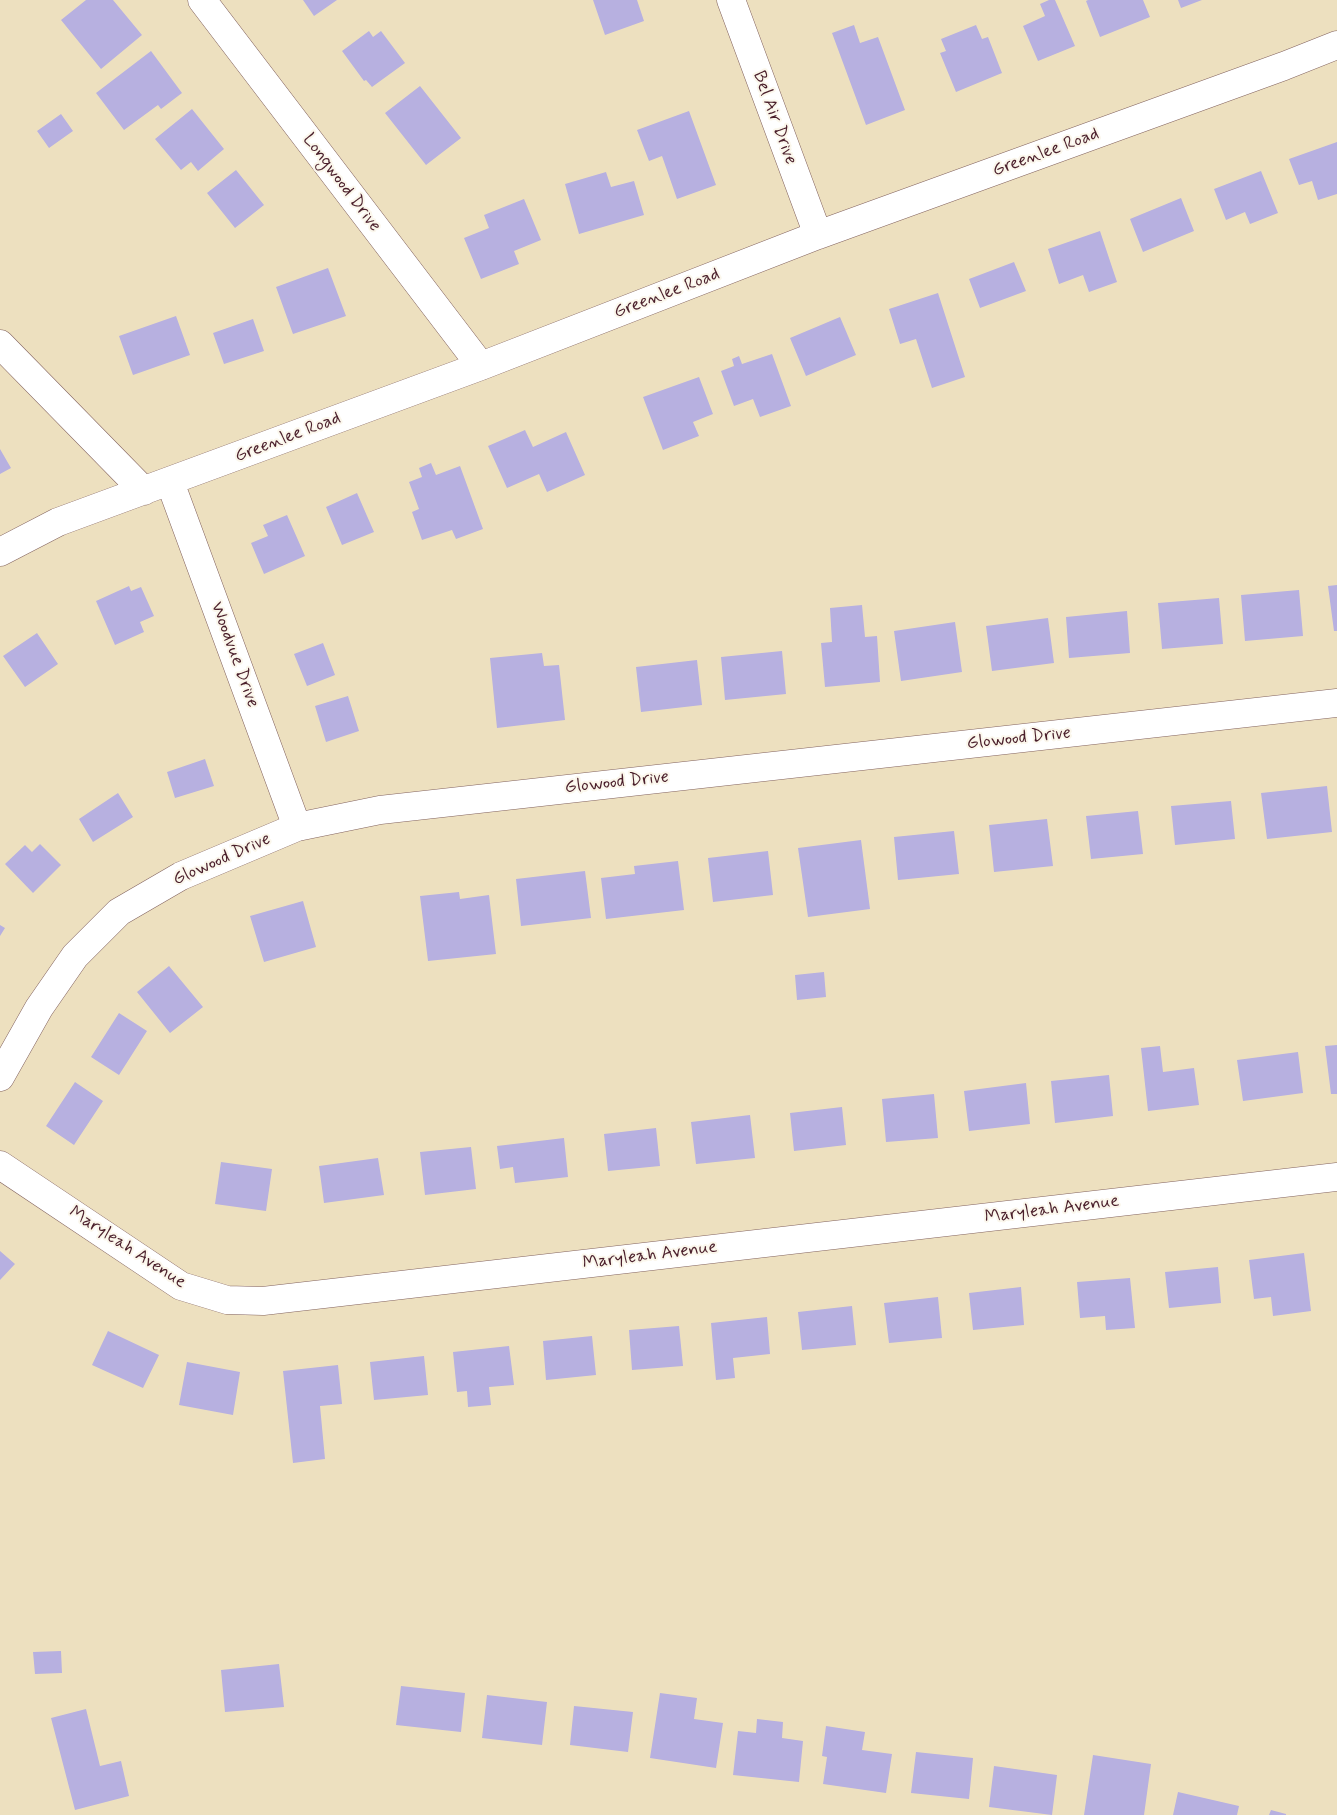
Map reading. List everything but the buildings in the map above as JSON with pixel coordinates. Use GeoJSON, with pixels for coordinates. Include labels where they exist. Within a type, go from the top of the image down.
{"type":"FeatureCollection","features":[{"type":"Feature","properties":{"kind":"street","name":"Longwood Drive"},"geometry":{"type":"LineString","coordinates":[[202,0],[480,366]]}},
{"type":"Feature","properties":{"kind":"street","name":"Bel Air Drive"},"geometry":{"type":"LineString","coordinates":[[731,0],[818,236]]}},
{"type":"Feature","properties":{"kind":"street","name":"Greenlee Road"},"geometry":{"type":"LineString","coordinates":[[0,552],[58,522],[480,366],[818,236],[1337,45]]}},
{"type":"Feature","properties":{"kind":"street"},"geometry":{"type":"LineString","coordinates":[[0,344],[144,491]]}},
{"type":"Feature","properties":{"kind":"street","name":"Woodvue Drive"},"geometry":{"type":"LineString","coordinates":[[170,482],[297,827]]}},
{"type":"Feature","properties":{"kind":"street","name":"Glowood Drive"},"geometry":{"type":"LineString","coordinates":[[0,1077],[39,1008],[75,956],[120,912],[181,876],[297,827],[380,810],[1337,703]]}},
{"type":"Feature","properties":{"kind":"street","name":"Maryleah Avenue"},"geometry":{"type":"LineString","coordinates":[[0,1165],[182,1286],[227,1300],[263,1301],[1337,1177]]}}]}
